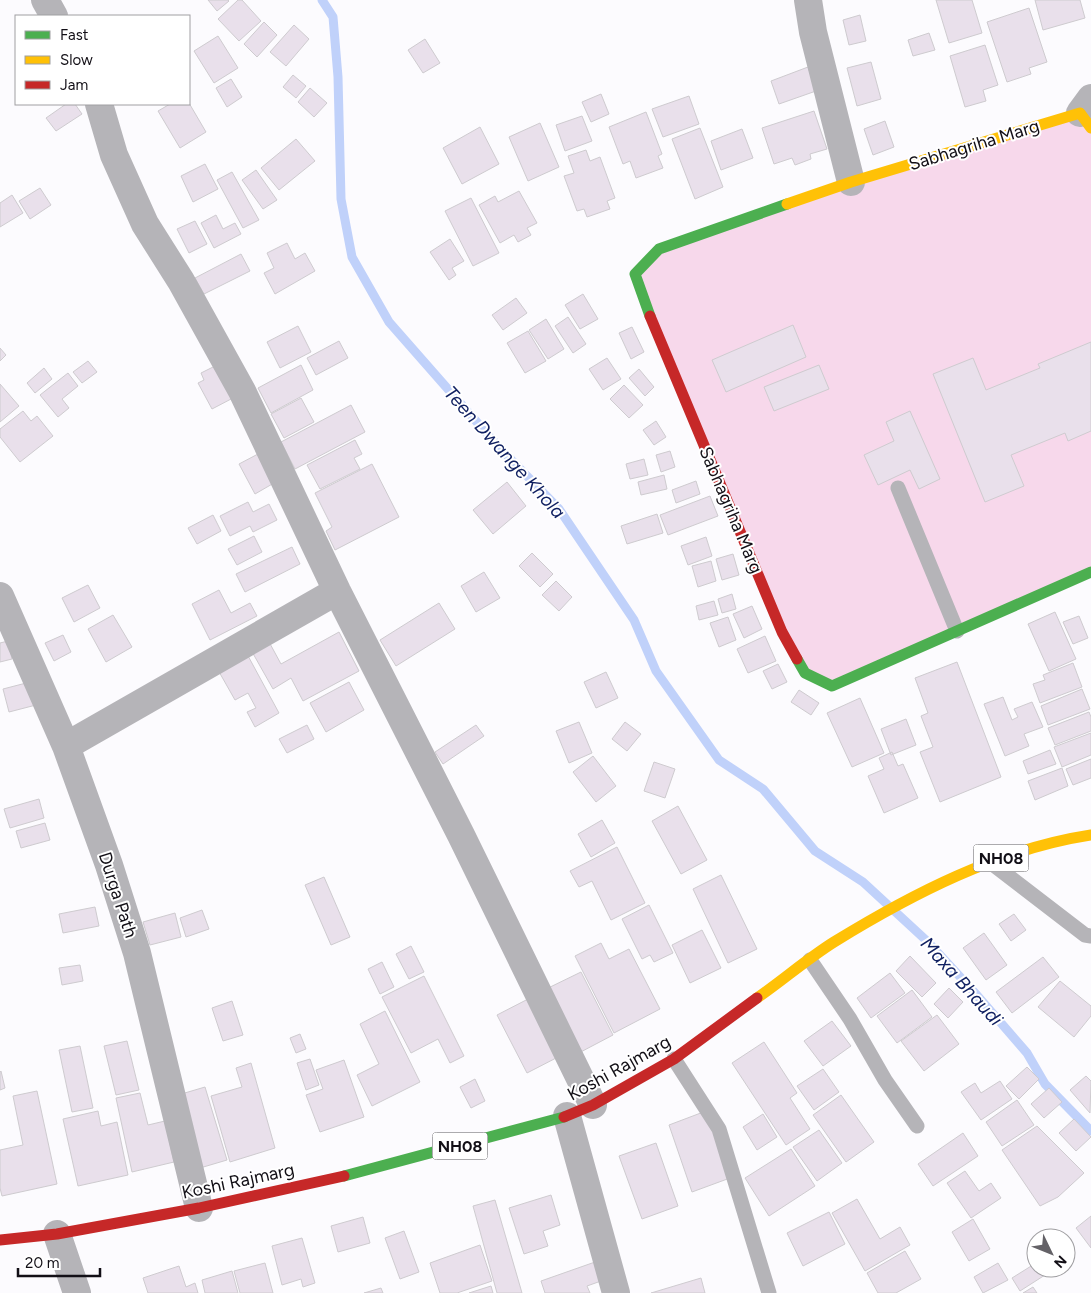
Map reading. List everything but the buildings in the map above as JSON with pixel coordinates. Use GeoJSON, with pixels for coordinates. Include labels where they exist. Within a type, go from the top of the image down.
{"type":"FeatureCollection","features":[{"type":"Feature","properties":{"kind":"street"},"geometry":{"type":"LineString","coordinates":[[45,0],[53,15]]}},
{"type":"Feature","properties":{"kind":"street"},"geometry":{"type":"LineString","coordinates":[[808,0],[813,32],[851,182]]}},
{"type":"Feature","properties":{"kind":"street"},"geometry":{"type":"LineString","coordinates":[[99,105],[114,155],[145,224],[181,282],[242,392],[337,590],[461,835],[593,1105]]}},
{"type":"Feature","properties":{"kind":"street","name":"Sabhagriha Marg"},"geometry":{"type":"LineString","coordinates":[[1087,113],[851,182],[660,249],[635,274],[656,332],[782,632],[805,673],[832,686],[1091,572]]}},
{"type":"Feature","properties":{"kind":"street"},"geometry":{"type":"LineString","coordinates":[[66,746],[337,590]]}},
{"type":"Feature","properties":{"kind":"street","name":"Durga Path"},"geometry":{"type":"LineString","coordinates":[[0,596],[66,746],[109,865],[137,953],[199,1208]]}},
{"type":"Feature","properties":{"kind":"street","name":"Koshi Rajmarg"},"geometry":{"type":"LineString","coordinates":[[0,1238],[56,1234],[199,1208],[316,1183],[567,1116],[593,1105],[674,1059],[833,943],[915,896],[990,862],[1065,839],[1091,835]]}},
{"type":"Feature","properties":{"kind":"street"},"geometry":{"type":"LineString","coordinates":[[567,1116],[616,1293]]}},
{"type":"Feature","properties":{"kind":"street"},"geometry":{"type":"LineString","coordinates":[[56,1234],[77,1293]]}},
{"type":"Feature","properties":{"kind":"lane"},"geometry":{"type":"LineString","coordinates":[[898,488],[957,631]]}},
{"type":"Feature","properties":{"kind":"lane"},"geometry":{"type":"LineString","coordinates":[[990,862],[1085,935],[1091,936]]}},
{"type":"Feature","properties":{"kind":"lane"},"geometry":{"type":"LineString","coordinates":[[810,960],[850,1019],[885,1080],[916,1126]]}},
{"type":"Feature","properties":{"kind":"lane"},"geometry":{"type":"LineString","coordinates":[[674,1059],[719,1129],[769,1293]]}},
{"type":"Feature","properties":{"kind":"shaded area"},"geometry":{"type":"Polygon","coordinates":[[[1080,113],[1091,128],[1091,572],[832,686],[805,673],[635,274],[659,249],[1080,113]]]}},
{"type":"Feature","properties":{"kind":"waterway","name":"Teen Dwange Khola"},"geometry":{"type":"LineString","coordinates":[[322,0],[333,17],[338,77],[341,199],[352,257],[389,322],[497,445],[559,509],[634,620],[656,671],[719,760],[763,789],[815,851],[863,882],[928,942],[1027,1053],[1045,1084],[1091,1131]]}},
{"type":"Feature","properties":{"kind":"traffic: fast"},"geometry":{"type":"LineString","coordinates":[[650,316],[635,274],[659,249],[787,204]]}},
{"type":"Feature","properties":{"kind":"traffic: fast"},"geometry":{"type":"LineString","coordinates":[[797,659],[805,673],[832,686],[1091,572]]}},
{"type":"Feature","properties":{"kind":"traffic: fast"},"geometry":{"type":"LineString","coordinates":[[344,1176],[564,1117]]}},
{"type":"Feature","properties":{"kind":"traffic: slow"},"geometry":{"type":"LineString","coordinates":[[787,204],[851,182],[1080,113],[1091,128]]}},
{"type":"Feature","properties":{"kind":"traffic: slow"},"geometry":{"type":"LineString","coordinates":[[757,998],[834,942],[925,891],[990,862],[1023,851],[1091,835]]}},
{"type":"Feature","properties":{"kind":"traffic: jam"},"geometry":{"type":"LineString","coordinates":[[650,316],[782,632],[797,659]]}},
{"type":"Feature","properties":{"kind":"traffic: jam"},"geometry":{"type":"LineString","coordinates":[[564,1117],[593,1105],[674,1059],[757,998]]}},
{"type":"Feature","properties":{"kind":"traffic: jam"},"geometry":{"type":"LineString","coordinates":[[0,1240],[57,1234],[199,1208],[344,1176]]}},
{"type":"Feature","properties":{"kind":"water label","name":"Maxa Bhaudi"},"geometry":{"type":"Point","coordinates":[962,981]}}]}
